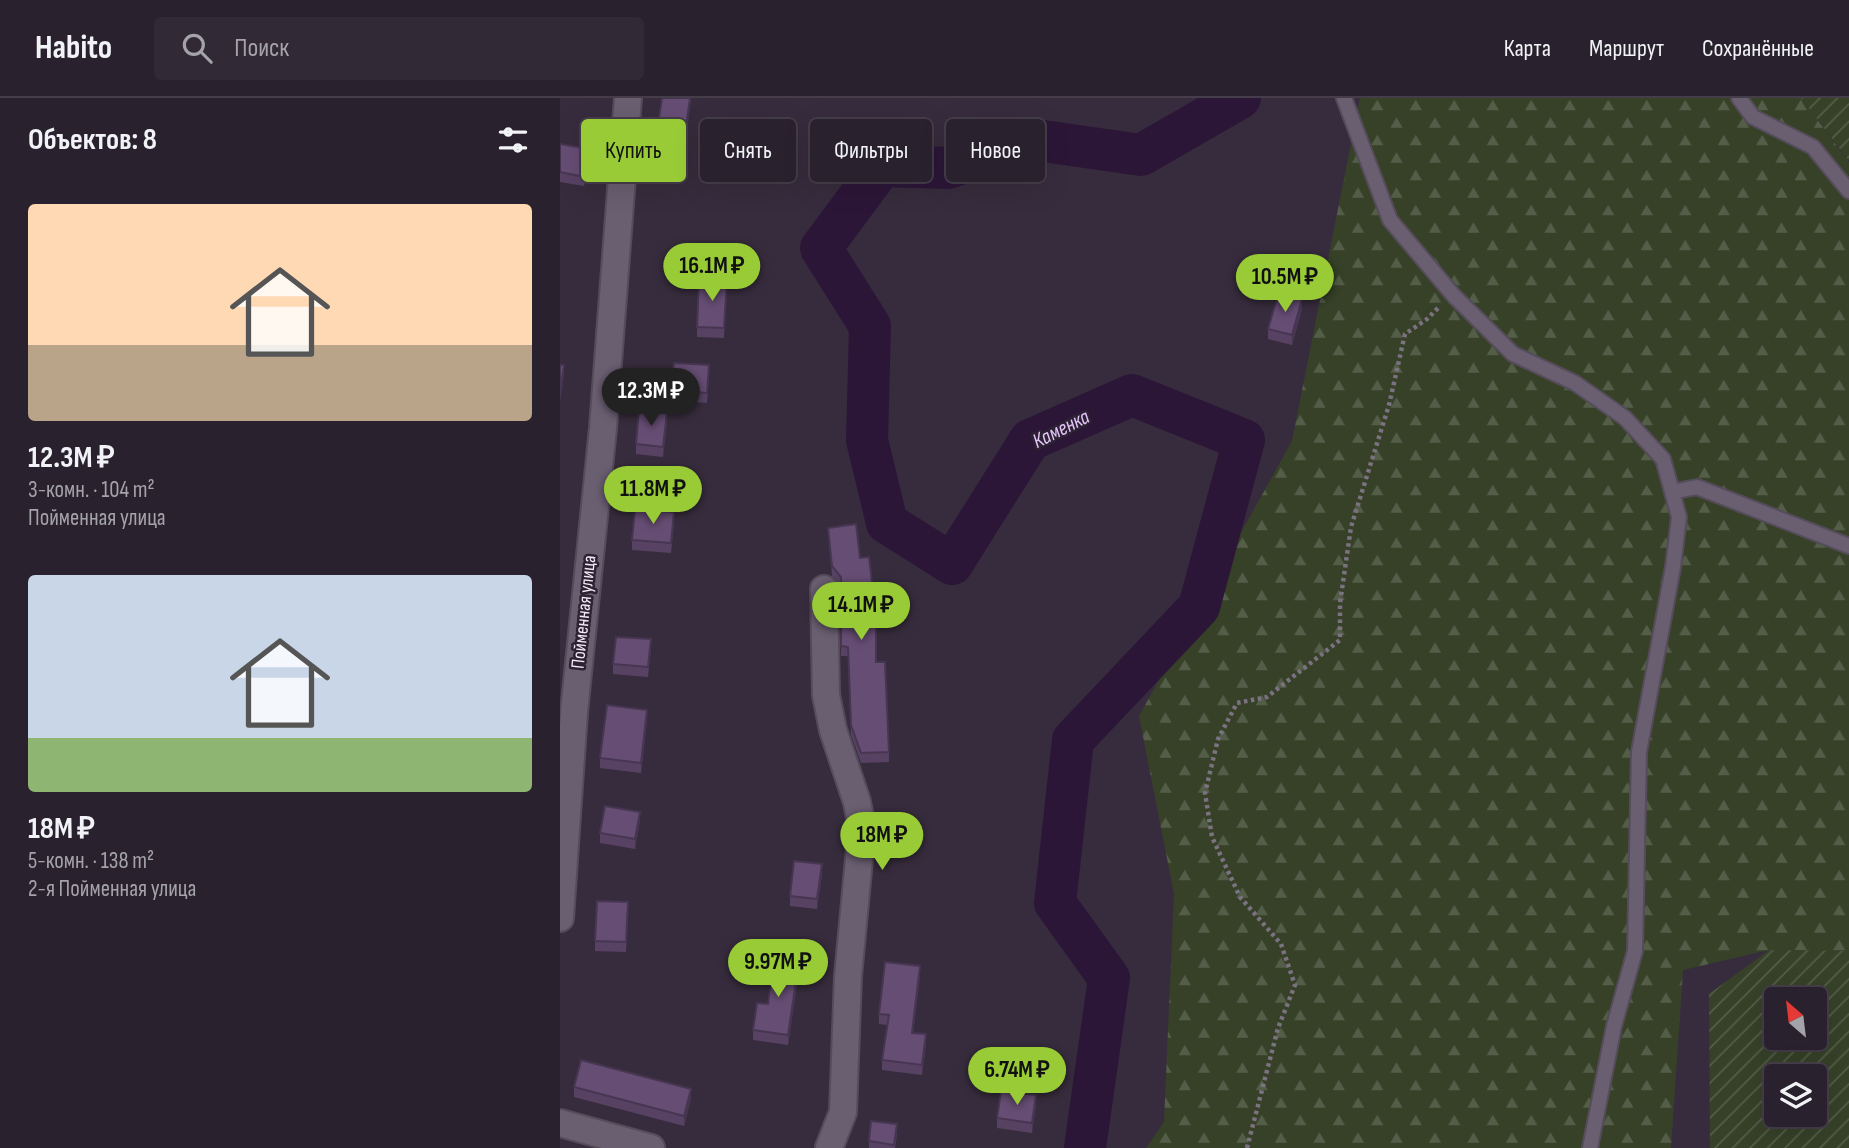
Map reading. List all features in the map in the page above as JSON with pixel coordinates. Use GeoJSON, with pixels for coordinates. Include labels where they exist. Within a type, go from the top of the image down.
{"type":"FeatureCollection","features":[{"type":"Feature","properties":{"kind":"street","name":"Пойменная улица"},"geometry":{"type":"LineString","coordinates":[[560,918],[574,712],[603,428],[628,98]]}},
{"type":"Feature","properties":{"kind":"street"},"geometry":{"type":"LineString","coordinates":[[824,589],[826,695],[833,730],[857,802],[862,828],[848,976],[843,1112],[829,1148]]}},
{"type":"Feature","properties":{"kind":"street"},"geometry":{"type":"LineString","coordinates":[[560,1123],[651,1148]]}},
{"type":"Feature","properties":{"kind":"lane"},"geometry":{"type":"LineString","coordinates":[[1344,98],[1390,220],[1454,296],[1513,354],[1575,383],[1625,418],[1663,458],[1679,517],[1673,568],[1639,752],[1635,951],[1614,1026],[1590,1148]]}},
{"type":"Feature","properties":{"kind":"lane"},"geometry":{"type":"LineString","coordinates":[[1739,98],[1753,117],[1813,147],[1849,191]]}},
{"type":"Feature","properties":{"kind":"lane"},"geometry":{"type":"LineString","coordinates":[[1672,492],[1697,487],[1849,546]]}},
{"type":"Feature","properties":{"kind":"path"},"geometry":{"type":"LineString","coordinates":[[1247,1148],[1278,1028],[1295,985],[1281,944],[1240,897],[1212,837],[1205,793],[1211,766],[1218,739],[1237,703],[1267,696],[1340,640],[1340,603],[1351,527],[1389,405],[1405,334],[1454,296]]}},
{"type":"Feature","properties":{"kind":"green space"},"geometry":{"type":"Polygon","coordinates":[[[1360,98],[1801,98],[1849,162],[1849,952],[1769,950],[1683,970],[1671,1148],[1146,1148],[1164,1122],[1174,894],[1139,716],[1292,441],[1360,98]]]}},
{"type":"Feature","properties":{"kind":"green space"},"geometry":{"type":"Polygon","coordinates":[[[1801,98],[1849,98],[1849,161],[1801,98]]]}},
{"type":"Feature","properties":{"kind":"green space"},"geometry":{"type":"Polygon","coordinates":[[[1769,950],[1849,951],[1849,1148],[1710,1148],[1709,994],[1769,950]]]}},
{"type":"Feature","properties":{"kind":"building"},"geometry":{"type":"Polygon","coordinates":[[[662,98],[690,98],[686,127],[686,119],[659,119],[662,98]]]}},
{"type":"Feature","properties":{"kind":"building"},"geometry":{"type":"Polygon","coordinates":[[[560,144],[581,148],[581,176],[560,172],[560,144]]]}},
{"type":"Feature","properties":{"kind":"building"},"geometry":{"type":"Polygon","coordinates":[[[699,278],[727,279],[724,328],[697,327],[699,278]]]}},
{"type":"Feature","properties":{"kind":"building"},"geometry":{"type":"Polygon","coordinates":[[[1279,292],[1302,299],[1292,335],[1268,329],[1279,292]]]}},
{"type":"Feature","properties":{"kind":"building"},"geometry":{"type":"Polygon","coordinates":[[[674,363],[709,365],[707,393],[671,390],[674,363]]]}},
{"type":"Feature","properties":{"kind":"building"},"geometry":{"type":"Polygon","coordinates":[[[560,365],[564,365],[560,393],[560,365]]]}},
{"type":"Feature","properties":{"kind":"building"},"geometry":{"type":"Polygon","coordinates":[[[639,410],[667,412],[663,447],[636,444],[639,410]]]}},
{"type":"Feature","properties":{"kind":"building"},"geometry":{"type":"Polygon","coordinates":[[[635,509],[674,512],[671,543],[632,540],[635,509]]]}},
{"type":"Feature","properties":{"kind":"building"},"geometry":{"type":"Polygon","coordinates":[[[856,524],[860,558],[869,557],[873,592],[876,592],[876,662],[885,662],[889,752],[861,753],[851,725],[848,647],[841,646],[841,577],[832,566],[828,528],[856,524]]]}},
{"type":"Feature","properties":{"kind":"building"},"geometry":{"type":"Polygon","coordinates":[[[616,637],[651,639],[648,667],[613,664],[616,637]]]}},
{"type":"Feature","properties":{"kind":"building"},"geometry":{"type":"Polygon","coordinates":[[[607,705],[647,710],[641,763],[600,758],[607,705]]]}},
{"type":"Feature","properties":{"kind":"building"},"geometry":{"type":"Polygon","coordinates":[[[605,806],[640,812],[635,839],[600,833],[605,806]]]}},
{"type":"Feature","properties":{"kind":"building"},"geometry":{"type":"Polygon","coordinates":[[[794,861],[822,864],[817,899],[790,896],[794,861]]]}},
{"type":"Feature","properties":{"kind":"building"},"geometry":{"type":"Polygon","coordinates":[[[597,901],[628,902],[626,942],[595,941],[597,901]]]}},
{"type":"Feature","properties":{"kind":"building"},"geometry":{"type":"Polygon","coordinates":[[[774,957],[799,961],[788,1035],[753,1030],[757,1003],[768,1004],[774,957]]]}},
{"type":"Feature","properties":{"kind":"building"},"geometry":{"type":"Polygon","coordinates":[[[885,962],[920,966],[912,1033],[926,1034],[922,1065],[882,1060],[889,1015],[879,1014],[885,962]]]}},
{"type":"Feature","properties":{"kind":"building"},"geometry":{"type":"Polygon","coordinates":[[[581,1060],[691,1089],[684,1116],[574,1087],[581,1060]]]}},
{"type":"Feature","properties":{"kind":"building"},"geometry":{"type":"Polygon","coordinates":[[[1001,1091],[1036,1095],[1032,1123],[997,1118],[1001,1091]]]}},
{"type":"Feature","properties":{"kind":"building"},"geometry":{"type":"Polygon","coordinates":[[[871,1121],[897,1124],[894,1145],[869,1141],[871,1121]]]}},
{"type":"Feature","properties":{"kind":"waterway","name":"Каменка"},"geometry":{"type":"LineString","coordinates":[[1085,1148],[1109,978],[1055,903],[1073,740],[1199,607],[1244,440],[1132,395],[1030,440],[952,564],[887,523],[867,440],[870,326],[821,248],[882,166],[948,168],[1036,140],[1141,155],[1240,98]]}}]}
